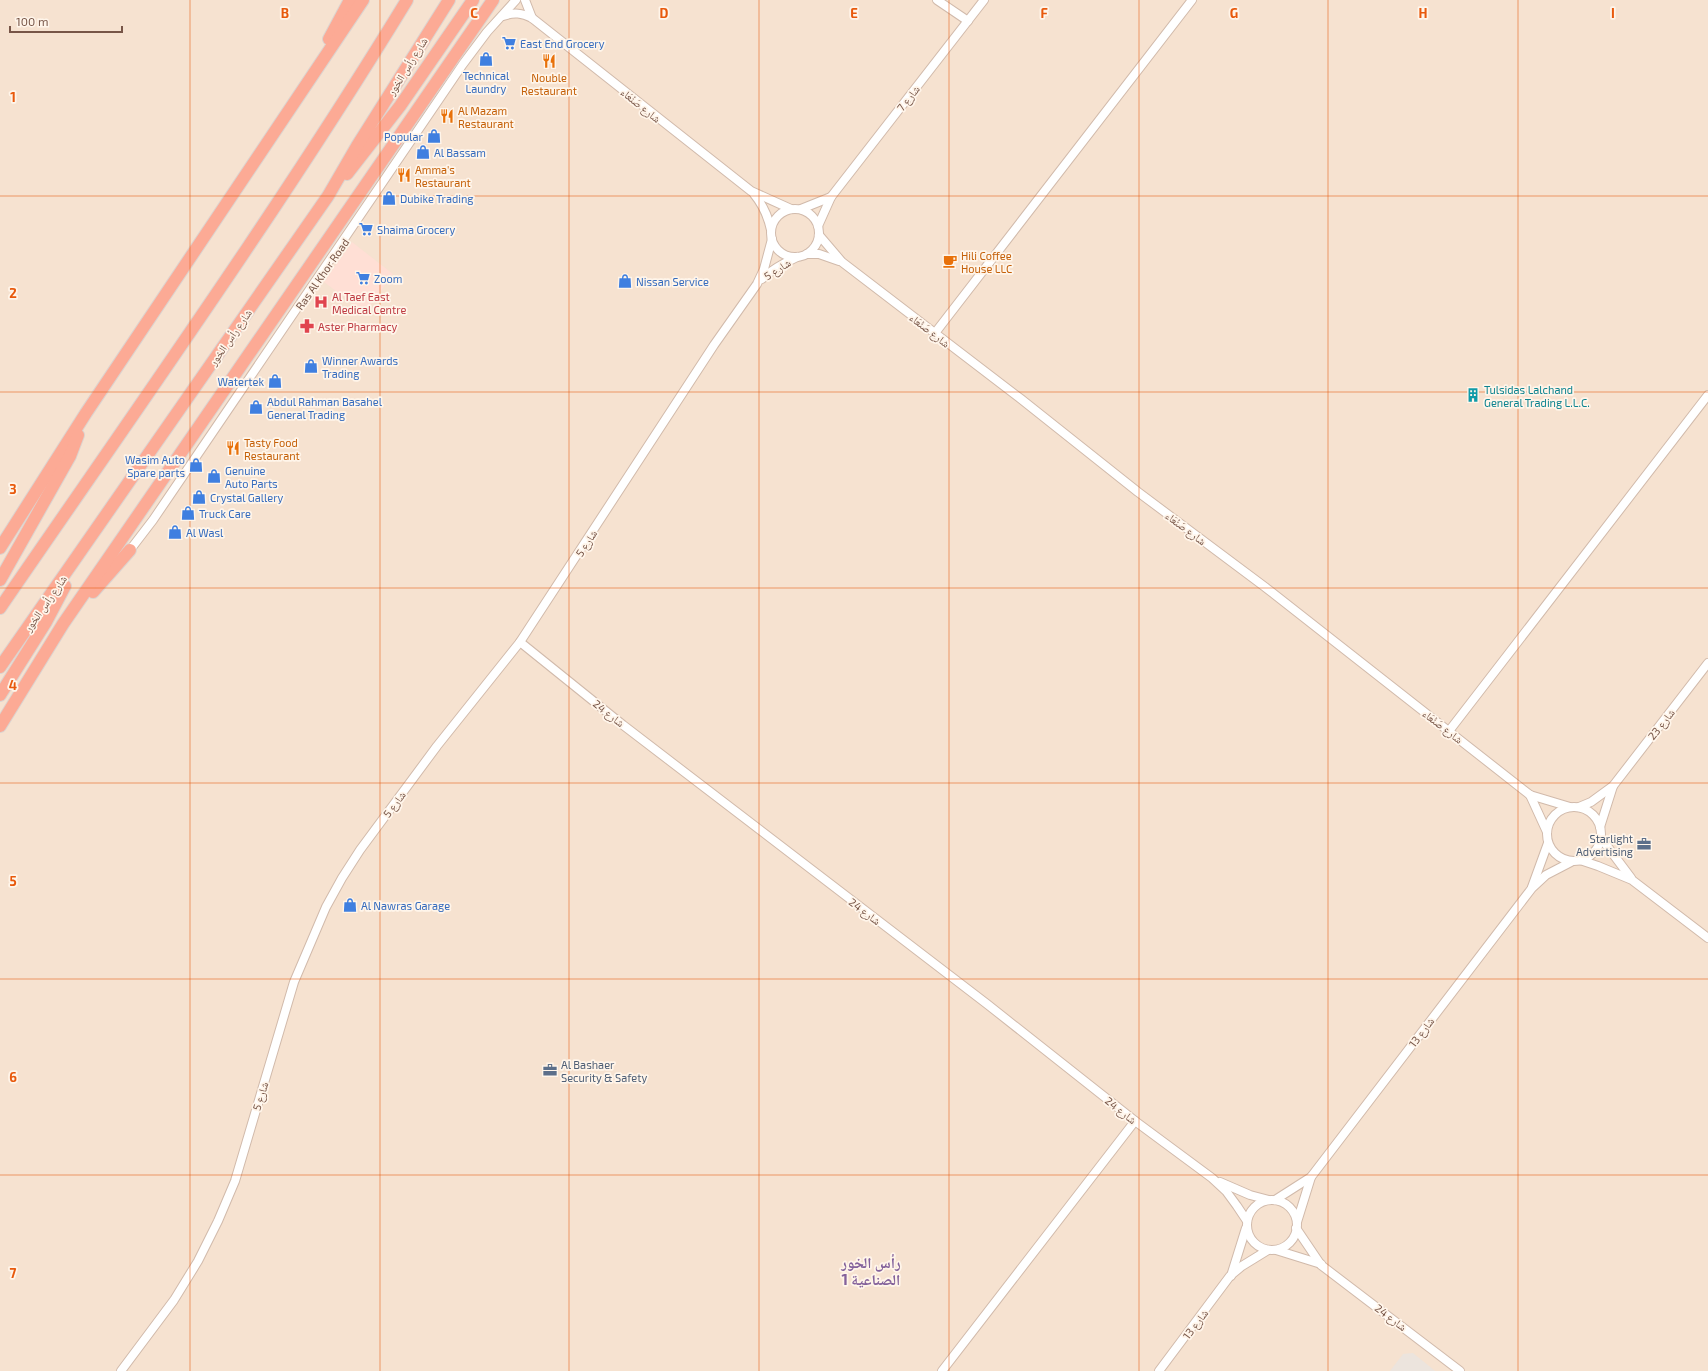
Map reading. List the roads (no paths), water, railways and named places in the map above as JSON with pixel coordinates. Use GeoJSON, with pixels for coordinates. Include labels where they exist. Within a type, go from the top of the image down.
{"type":"FeatureCollection","features":[{"type":"Feature","properties":{"kind":"highway"},"geometry":{"type":"LineString","coordinates":[[284,119],[350,0]]}},
{"type":"Feature","properties":{"kind":"highway"},"geometry":{"type":"LineString","coordinates":[[0,548],[86,413],[363,0]]}},
{"type":"Feature","properties":{"kind":"highway"},"geometry":{"type":"LineString","coordinates":[[0,608],[333,120],[407,0]]}},
{"type":"Feature","properties":{"kind":"highway","name":"شارع رأس الخور"},"geometry":{"type":"LineString","coordinates":[[0,667],[328,196],[356,146],[450,0]]}},
{"type":"Feature","properties":{"kind":"highway"},"geometry":{"type":"LineString","coordinates":[[328,196],[365,152],[400,106],[473,0]]}},
{"type":"Feature","properties":{"kind":"highway"},"geometry":{"type":"LineString","coordinates":[[0,726],[67,618],[494,0]]}},
{"type":"Feature","properties":{"kind":"highway"},"geometry":{"type":"LineString","coordinates":[[0,580],[70,456],[86,413]]}},
{"type":"Feature","properties":{"kind":"highway"},"geometry":{"type":"LineString","coordinates":[[0,695],[46,622],[90,539]]}},
{"type":"Feature","properties":{"kind":"highway"},"geometry":{"type":"LineString","coordinates":[[43,656],[62,637],[94,591],[130,550]]}},
{"type":"Feature","properties":{"kind":"street","name":"Ras Al Khor Road"},"geometry":{"type":"LineString","coordinates":[[130,550],[141,537],[175,488],[463,64],[487,32],[516,0]]}},
{"type":"Feature","properties":{"kind":"street"},"geometry":{"type":"LineString","coordinates":[[525,0],[532,18]]}},
{"type":"Feature","properties":{"kind":"street"},"geometry":{"type":"LineString","coordinates":[[937,0],[968,21]]}},
{"type":"Feature","properties":{"kind":"street","name":"شارع 7"},"geometry":{"type":"LineString","coordinates":[[819,230],[832,197],[984,0]]}},
{"type":"Feature","properties":{"kind":"street"},"geometry":{"type":"LineString","coordinates":[[935,333],[1192,0]]}},
{"type":"Feature","properties":{"kind":"street","name":"شارع صَنْعَاء"},"geometry":{"type":"LineString","coordinates":[[502,16],[517,13],[532,18],[751,191],[761,202],[768,216],[772,234]]}},
{"type":"Feature","properties":{"kind":"street","name":"شارع صَنْعَاء"},"geometry":{"type":"LineString","coordinates":[[751,191],[791,209]]}},
{"type":"Feature","properties":{"kind":"street"},"geometry":{"type":"LineString","coordinates":[[801,209],[812,216],[819,230],[817,242],[813,249],[807,254],[790,256],[782,253],[776,247],[772,234],[773,223],[778,216],[784,212],[791,209],[801,209],[832,197]]}},
{"type":"Feature","properties":{"kind":"street","name":"شارع صَنْعَاء"},"geometry":{"type":"LineString","coordinates":[[819,230],[842,262]]}},
{"type":"Feature","properties":{"kind":"street","name":"شارع 5"},"geometry":{"type":"LineString","coordinates":[[757,284],[769,254],[772,234]]}},
{"type":"Feature","properties":{"kind":"street","name":"شارع صَنْعَاء"},"geometry":{"type":"LineString","coordinates":[[807,254],[831,257],[842,262],[1138,492],[1265,587],[1530,795],[1574,807]]}},
{"type":"Feature","properties":{"kind":"street","name":"شارع 5"},"geometry":{"type":"LineString","coordinates":[[121,1371],[174,1300],[198,1260],[218,1221],[235,1181],[294,982],[326,907],[342,878],[360,850],[433,752],[520,642],[714,345],[757,284],[769,272],[798,256]]}},
{"type":"Feature","properties":{"kind":"street"},"geometry":{"type":"LineString","coordinates":[[1449,731],[1708,394]]}},
{"type":"Feature","properties":{"kind":"street","name":"شارع 24"},"geometry":{"type":"LineString","coordinates":[[520,642],[624,725],[981,1000],[1135,1121],[1212,1178],[1226,1191],[1237,1206],[1246,1224]]}},
{"type":"Feature","properties":{"kind":"street","name":"شارع 23"},"geometry":{"type":"LineString","coordinates":[[1574,807],[1603,794],[1613,786],[1708,663]]}},
{"type":"Feature","properties":{"kind":"street","name":"شارع 23"},"geometry":{"type":"LineString","coordinates":[[1600,827],[1613,786]]}},
{"type":"Feature","properties":{"kind":"street","name":"شارع صَنْعَاء"},"geometry":{"type":"LineString","coordinates":[[1530,795],[1547,832]]}},
{"type":"Feature","properties":{"kind":"street"},"geometry":{"type":"LineString","coordinates":[[1574,807],[1592,814],[1600,827],[1600,838],[1597,848],[1590,856],[1580,860],[1571,862],[1557,855],[1548,843],[1547,832],[1549,823],[1561,810],[1574,807]]}},
{"type":"Feature","properties":{"kind":"street"},"geometry":{"type":"LineString","coordinates":[[1600,838],[1632,880]]}},
{"type":"Feature","properties":{"kind":"street","name":"شارع 13"},"geometry":{"type":"LineString","coordinates":[[1532,888],[1548,843]]}},
{"type":"Feature","properties":{"kind":"street"},"geometry":{"type":"LineString","coordinates":[[1580,860],[1632,880],[1708,938]]}},
{"type":"Feature","properties":{"kind":"street","name":"شارع 13"},"geometry":{"type":"LineString","coordinates":[[1296,1225],[1311,1177],[1532,888],[1546,875],[1571,862]]}},
{"type":"Feature","properties":{"kind":"street"},"geometry":{"type":"LineString","coordinates":[[942,1371],[1135,1121]]}},
{"type":"Feature","properties":{"kind":"street","name":"شارع 13"},"geometry":{"type":"LineString","coordinates":[[1272,1200],[1311,1177]]}},
{"type":"Feature","properties":{"kind":"street","name":"شارع 24"},"geometry":{"type":"LineString","coordinates":[[1212,1178],[1237,1190],[1272,1200]]}},
{"type":"Feature","properties":{"kind":"street"},"geometry":{"type":"LineString","coordinates":[[1272,1200],[1283,1203],[1289,1208],[1294,1214],[1296,1225],[1294,1236],[1290,1242],[1272,1250],[1260,1247],[1253,1242],[1248,1235],[1246,1224],[1249,1214],[1255,1207],[1262,1202],[1272,1200]]}},
{"type":"Feature","properties":{"kind":"street","name":"شارع 13"},"geometry":{"type":"LineString","coordinates":[[1230,1276],[1246,1224]]}},
{"type":"Feature","properties":{"kind":"street","name":"شارع 24"},"geometry":{"type":"LineString","coordinates":[[1296,1225],[1321,1264],[1460,1371]]}},
{"type":"Feature","properties":{"kind":"street","name":"شارع 24"},"geometry":{"type":"LineString","coordinates":[[1272,1250],[1321,1264]]}},
{"type":"Feature","properties":{"kind":"street","name":"شارع 13"},"geometry":{"type":"LineString","coordinates":[[1159,1371],[1230,1276],[1248,1262],[1272,1250]]}},
{"type":"Feature","properties":{"kind":"place","name":"East End Grocery"},"geometry":{"type":"Point","coordinates":[509,43]}},
{"type":"Feature","properties":{"kind":"place","name":"Technical Laundry"},"geometry":{"type":"Point","coordinates":[486,59]}},
{"type":"Feature","properties":{"kind":"place","name":"Nouble Restaurant"},"geometry":{"type":"Point","coordinates":[549,61]}},
{"type":"Feature","properties":{"kind":"place","name":"Al Mazam Restaurant"},"geometry":{"type":"Point","coordinates":[447,116]}},
{"type":"Feature","properties":{"kind":"place","name":"Popular"},"geometry":{"type":"Point","coordinates":[434,136]}},
{"type":"Feature","properties":{"kind":"place","name":"Al Bassam"},"geometry":{"type":"Point","coordinates":[423,152]}},
{"type":"Feature","properties":{"kind":"place","name":"Amma's Restaurant"},"geometry":{"type":"Point","coordinates":[404,175]}},
{"type":"Feature","properties":{"kind":"place","name":"Dubike Trading"},"geometry":{"type":"Point","coordinates":[389,198]}},
{"type":"Feature","properties":{"kind":"place","name":"Shaima Grocery"},"geometry":{"type":"Point","coordinates":[366,229]}},
{"type":"Feature","properties":{"kind":"place","name":"Hili Coffee House LLC"},"geometry":{"type":"Point","coordinates":[950,261]}},
{"type":"Feature","properties":{"kind":"place","name":"Zoom"},"geometry":{"type":"Point","coordinates":[363,278]}},
{"type":"Feature","properties":{"kind":"place","name":"Nissan Service"},"geometry":{"type":"Point","coordinates":[625,281]}},
{"type":"Feature","properties":{"kind":"place","name":"Al Taef East Medical Centre"},"geometry":{"type":"Point","coordinates":[321,302]}},
{"type":"Feature","properties":{"kind":"place","name":"Aster Pharmacy"},"geometry":{"type":"Point","coordinates":[307,326]}},
{"type":"Feature","properties":{"kind":"place","name":"Winner Awards Trading"},"geometry":{"type":"Point","coordinates":[311,366]}},
{"type":"Feature","properties":{"kind":"place","name":"Watertek"},"geometry":{"type":"Point","coordinates":[275,381]}},
{"type":"Feature","properties":{"kind":"place","name":"Tulsidas Lalchand General Trading L.L.C."},"geometry":{"type":"Point","coordinates":[1473,395]}},
{"type":"Feature","properties":{"kind":"place","name":"Abdul Rahman Basahel General Trading"},"geometry":{"type":"Point","coordinates":[256,407]}},
{"type":"Feature","properties":{"kind":"place","name":"Tasty Food Restaurant"},"geometry":{"type":"Point","coordinates":[233,448]}},
{"type":"Feature","properties":{"kind":"place","name":"Wasim Auto Spare parts"},"geometry":{"type":"Point","coordinates":[196,465]}},
{"type":"Feature","properties":{"kind":"place","name":"Genuine Auto Parts"},"geometry":{"type":"Point","coordinates":[214,476]}},
{"type":"Feature","properties":{"kind":"place","name":"Crystal Gallery"},"geometry":{"type":"Point","coordinates":[199,497]}},
{"type":"Feature","properties":{"kind":"place","name":"Truck Care"},"geometry":{"type":"Point","coordinates":[188,513]}},
{"type":"Feature","properties":{"kind":"place","name":"Al Wasl"},"geometry":{"type":"Point","coordinates":[175,532]}},
{"type":"Feature","properties":{"kind":"place","name":"Starlight Advertising"},"geometry":{"type":"Point","coordinates":[1644,844]}},
{"type":"Feature","properties":{"kind":"place","name":"Al Nawras Garage"},"geometry":{"type":"Point","coordinates":[350,905]}},
{"type":"Feature","properties":{"kind":"place","name":"Al Bashaer Security & Safety"},"geometry":{"type":"Point","coordinates":[550,1070]}},
{"type":"Feature","properties":{"kind":"district","name":"رأس الخور الصناعية 1"},"geometry":{"type":"Point","coordinates":[871,1270]}}]}
